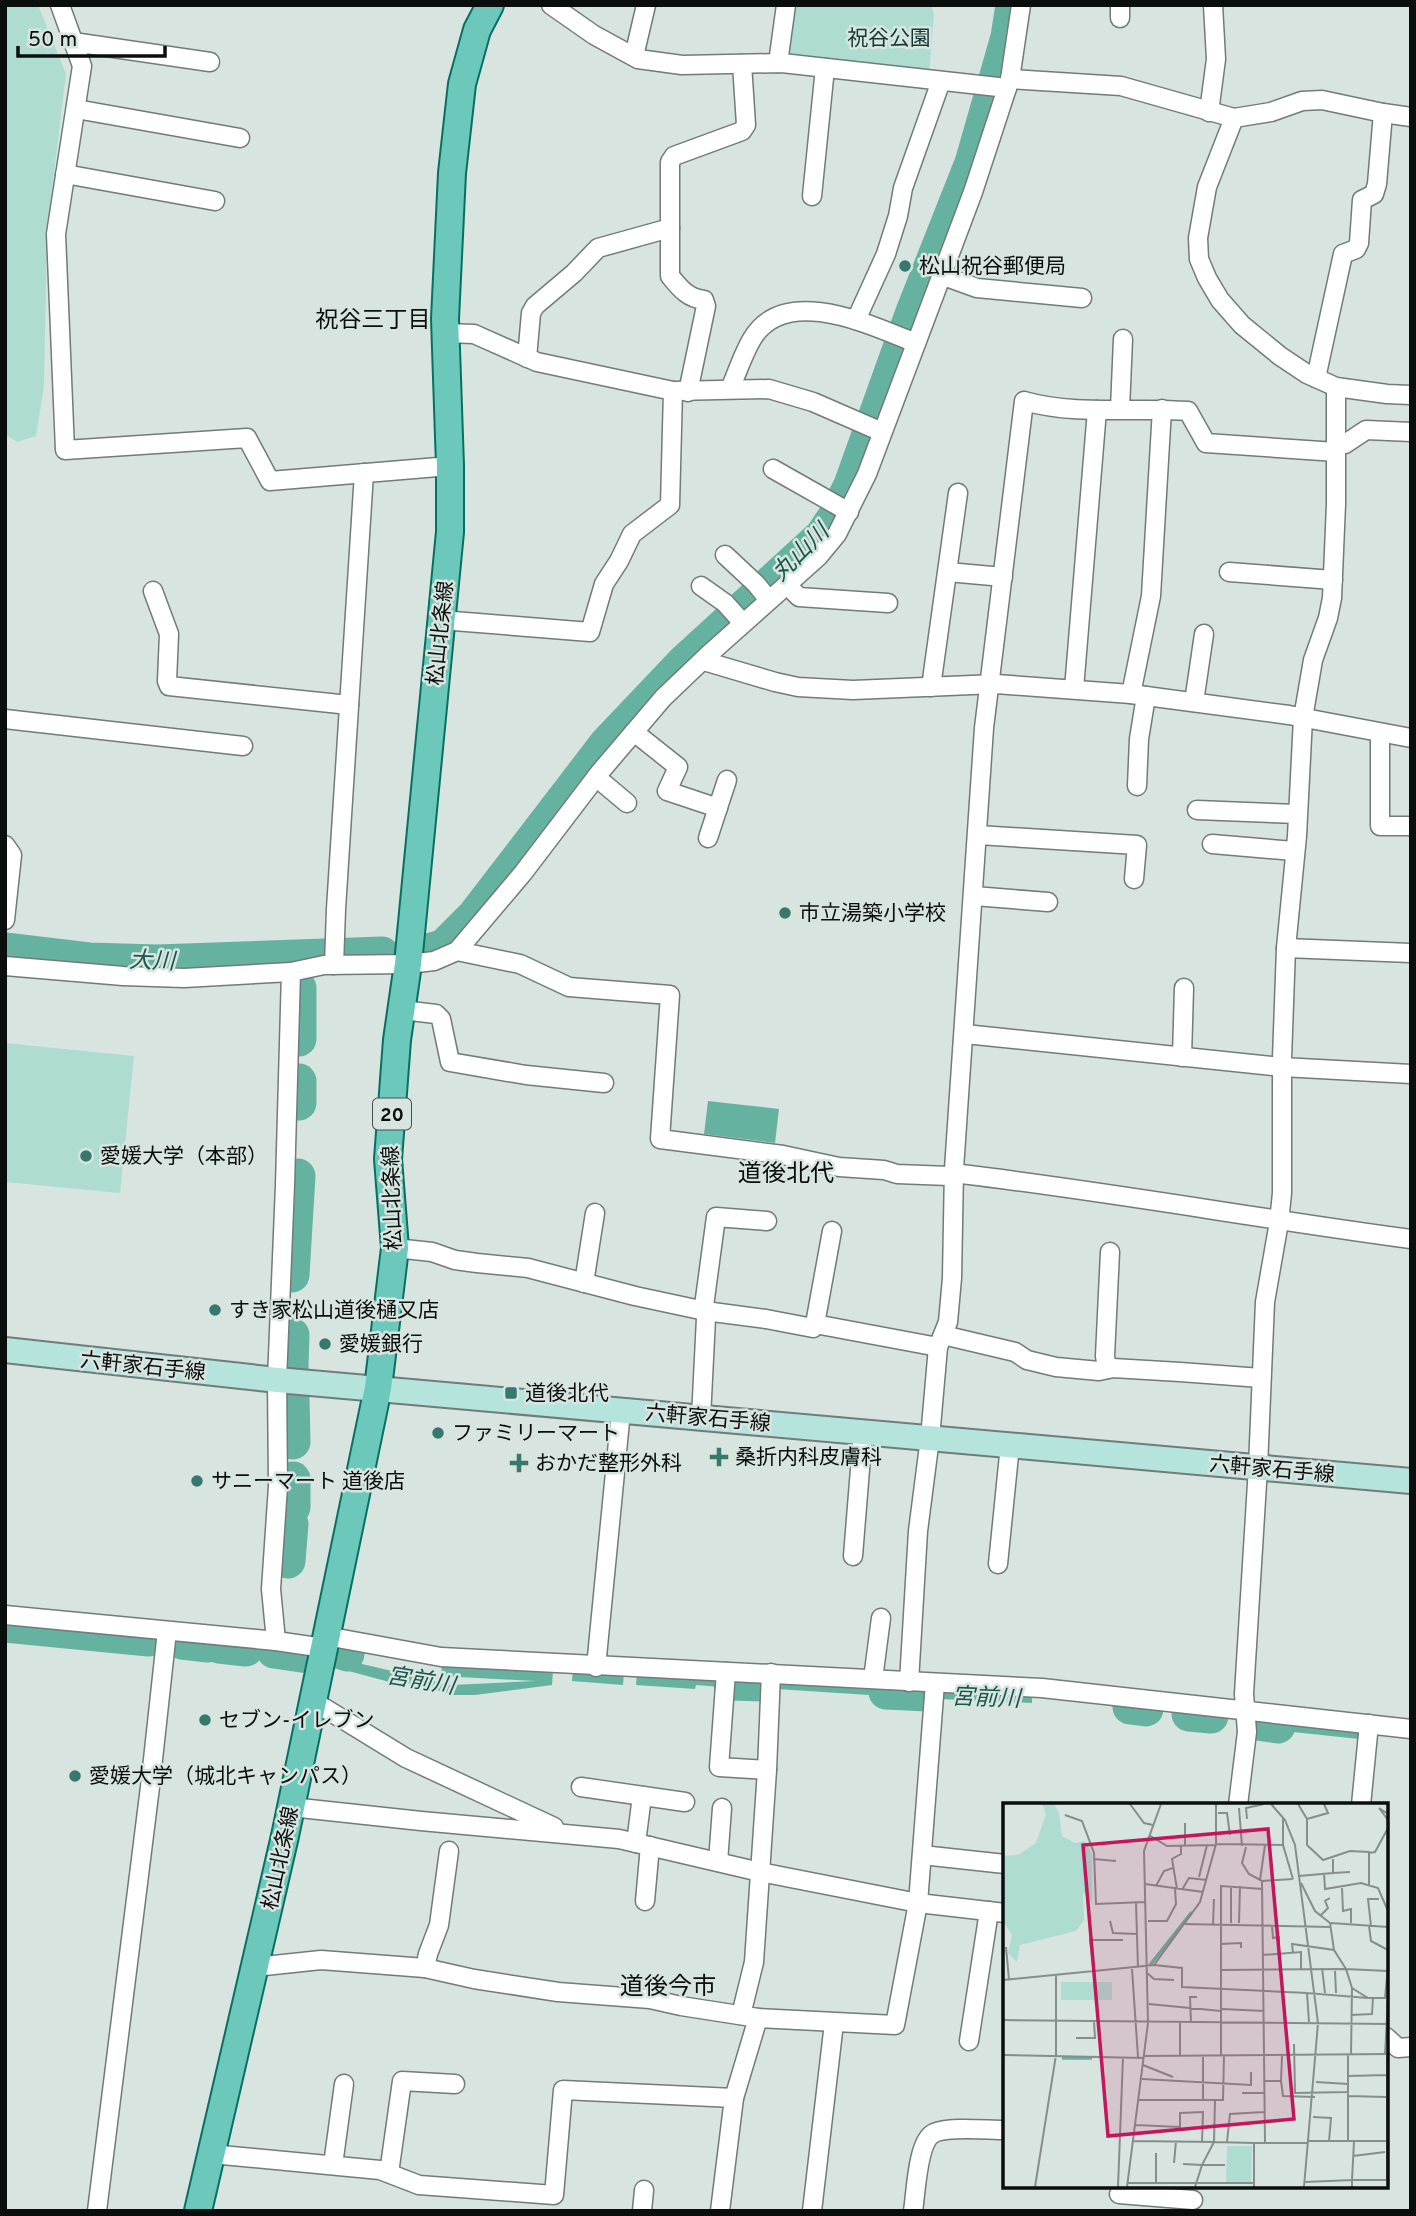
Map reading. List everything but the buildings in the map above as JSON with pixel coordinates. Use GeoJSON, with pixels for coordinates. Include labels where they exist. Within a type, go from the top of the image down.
{"type":"FeatureCollection","features":[{"type":"Feature","properties":{"kind":"main road","name":"松山北条線"},"geometry":{"type":"LineString","coordinates":[[198,2211],[291,1807],[378,1388],[395,1248],[388,1159],[397,1040],[408,964],[450,532],[446,333],[452,173],[462,84],[477,30],[490,5]]}},
{"type":"Feature","properties":{"kind":"main road","name":"六軒家石手線"},"geometry":{"type":"LineString","coordinates":[[5,1350],[277,1380],[1411,1481]]}},
{"type":"Feature","properties":{"kind":"street"},"geometry":{"type":"LineString","coordinates":[[551,5],[594,35],[638,59],[682,65],[778,63],[942,81],[1008,85],[1121,86],[1234,118],[1271,112],[1302,101],[1322,100],[1411,117]]}},
{"type":"Feature","properties":{"kind":"street"},"geometry":{"type":"LineString","coordinates":[[634,56],[646,5]]}},
{"type":"Feature","properties":{"kind":"street"},"geometry":{"type":"LineString","coordinates":[[778,63],[786,5]]}},
{"type":"Feature","properties":{"kind":"street"},"geometry":{"type":"LineString","coordinates":[[5,967],[184,978],[291,972],[334,959],[408,964],[434,961],[457,951],[663,698],[704,661],[737,618],[763,593],[787,585],[818,557],[837,534],[843,509],[867,474],[908,340],[941,275],[973,192],[1008,85],[1021,5]]}},
{"type":"Feature","properties":{"kind":"street"},"geometry":{"type":"LineString","coordinates":[[1209,112],[1216,59],[1213,5]]}},
{"type":"Feature","properties":{"kind":"street"},"geometry":{"type":"LineString","coordinates":[[65,10],[82,66],[56,234],[65,450],[247,438],[270,481],[450,466]]}},
{"type":"Feature","properties":{"kind":"street"},"geometry":{"type":"LineString","coordinates":[[73,41],[210,62]]}},
{"type":"Feature","properties":{"kind":"street"},"geometry":{"type":"LineString","coordinates":[[441,620],[590,632],[604,584],[632,534],[670,505],[681,391],[706,306],[704,300],[685,294],[670,276],[670,162],[674,156],[742,131],[746,125],[742,64]]}},
{"type":"Feature","properties":{"kind":"street"},"geometry":{"type":"LineString","coordinates":[[812,196],[825,68]]}},
{"type":"Feature","properties":{"kind":"street"},"geometry":{"type":"LineString","coordinates":[[856,320],[886,254],[898,216],[903,188],[942,81]]}},
{"type":"Feature","properties":{"kind":"street"},"geometry":{"type":"LineString","coordinates":[[75,109],[240,138]]}},
{"type":"Feature","properties":{"kind":"street"},"geometry":{"type":"LineString","coordinates":[[1316,378],[1343,254],[1356,249],[1359,243],[1362,200],[1374,194],[1377,184],[1383,113]]}},
{"type":"Feature","properties":{"kind":"street"},"geometry":{"type":"LineString","coordinates":[[1234,118],[1207,187],[1198,238],[1199,259],[1206,278],[1220,300],[1242,325],[1280,356],[1316,378],[1336,387],[1411,395]]}},
{"type":"Feature","properties":{"kind":"street"},"geometry":{"type":"LineString","coordinates":[[65,174],[215,201]]}},
{"type":"Feature","properties":{"kind":"street"},"geometry":{"type":"LineString","coordinates":[[527,358],[531,313],[535,306],[574,273],[598,248],[670,228]]}},
{"type":"Feature","properties":{"kind":"street"},"geometry":{"type":"LineString","coordinates":[[941,275],[977,288],[1082,298]]}},
{"type":"Feature","properties":{"kind":"street"},"geometry":{"type":"LineString","coordinates":[[730,389],[752,338],[766,323],[784,315],[808,311],[834,313],[908,340]]}},
{"type":"Feature","properties":{"kind":"street"},"geometry":{"type":"LineString","coordinates":[[446,333],[474,334],[537,362],[681,391],[730,389],[779,392],[813,402],[882,432]]}},
{"type":"Feature","properties":{"kind":"street"},"geometry":{"type":"LineString","coordinates":[[1120,409],[1123,339]]}},
{"type":"Feature","properties":{"kind":"street"},"geometry":{"type":"LineString","coordinates":[[1238,1803],[1247,1732],[1245,1681],[1265,1302],[1282,1193],[1286,948],[1303,718],[1313,660],[1330,608],[1333,580],[1336,387]]}},
{"type":"Feature","properties":{"kind":"street"},"geometry":{"type":"LineString","coordinates":[[909,1682],[918,1531],[940,1341],[948,1322],[952,1278],[955,1175],[988,684],[1024,401],[1047,408],[1188,411],[1206,443],[1336,449],[1366,430],[1411,432]]}},
{"type":"Feature","properties":{"kind":"street"},"geometry":{"type":"LineString","coordinates":[[1137,786],[1138,695],[1151,596],[1162,409]]}},
{"type":"Feature","properties":{"kind":"street"},"geometry":{"type":"LineString","coordinates":[[1074,689],[1097,410]]}},
{"type":"Feature","properties":{"kind":"street"},"geometry":{"type":"LineString","coordinates":[[773,469],[843,509]]}},
{"type":"Feature","properties":{"kind":"street"},"geometry":{"type":"LineString","coordinates":[[334,959],[365,473]]}},
{"type":"Feature","properties":{"kind":"street"},"geometry":{"type":"LineString","coordinates":[[932,687],[958,493]]}},
{"type":"Feature","properties":{"kind":"street"},"geometry":{"type":"LineString","coordinates":[[725,555],[763,593]]}},
{"type":"Feature","properties":{"kind":"street"},"geometry":{"type":"LineString","coordinates":[[948,572],[1003,577]]}},
{"type":"Feature","properties":{"kind":"street"},"geometry":{"type":"LineString","coordinates":[[1229,572],[1333,580]]}},
{"type":"Feature","properties":{"kind":"street"},"geometry":{"type":"LineString","coordinates":[[787,585],[799,597],[888,603]]}},
{"type":"Feature","properties":{"kind":"street"},"geometry":{"type":"LineString","coordinates":[[701,586],[724,603],[737,618]]}},
{"type":"Feature","properties":{"kind":"street"},"geometry":{"type":"LineString","coordinates":[[153,592],[169,634],[169,686],[349,705]]}},
{"type":"Feature","properties":{"kind":"street"},"geometry":{"type":"LineString","coordinates":[[1194,702],[1204,635]]}},
{"type":"Feature","properties":{"kind":"street"},"geometry":{"type":"LineString","coordinates":[[704,661],[798,687],[853,690],[988,684],[1074,689],[1194,702],[1411,738]]}},
{"type":"Feature","properties":{"kind":"street"},"geometry":{"type":"LineString","coordinates":[[5,719],[243,746]]}},
{"type":"Feature","properties":{"kind":"street"},"geometry":{"type":"LineString","coordinates":[[634,732],[678,767],[667,790],[718,808]]}},
{"type":"Feature","properties":{"kind":"street"},"geometry":{"type":"LineString","coordinates":[[1380,733],[1380,825],[1411,826]]}},
{"type":"Feature","properties":{"kind":"street"},"geometry":{"type":"LineString","coordinates":[[596,778],[627,803]]}},
{"type":"Feature","properties":{"kind":"street"},"geometry":{"type":"LineString","coordinates":[[708,838],[727,780]]}},
{"type":"Feature","properties":{"kind":"street"},"geometry":{"type":"LineString","coordinates":[[1197,810],[1297,814]]}},
{"type":"Feature","properties":{"kind":"street"},"geometry":{"type":"LineString","coordinates":[[978,835],[1137,845],[1134,879]]}},
{"type":"Feature","properties":{"kind":"street"},"geometry":{"type":"LineString","coordinates":[[1212,844],[1294,851]]}},
{"type":"Feature","properties":{"kind":"street"},"geometry":{"type":"LineString","coordinates":[[5,845],[12,855],[5,920]]}},
{"type":"Feature","properties":{"kind":"street"},"geometry":{"type":"LineString","coordinates":[[974,896],[1048,902]]}},
{"type":"Feature","properties":{"kind":"street"},"geometry":{"type":"LineString","coordinates":[[1286,948],[1411,953]]}},
{"type":"Feature","properties":{"kind":"street"},"geometry":{"type":"LineString","coordinates":[[457,951],[520,964],[569,987],[670,995],[660,1139],[783,1155],[839,1167],[884,1170],[897,1174],[961,1174],[1411,1239]]}},
{"type":"Feature","properties":{"kind":"street"},"geometry":{"type":"LineString","coordinates":[[276,1641],[271,1589],[278,1486],[277,1380],[291,972]]}},
{"type":"Feature","properties":{"kind":"street"},"geometry":{"type":"LineString","coordinates":[[1182,1057],[1184,988]]}},
{"type":"Feature","properties":{"kind":"street"},"geometry":{"type":"LineString","coordinates":[[401,1010],[436,1014],[441,1019],[450,1062],[526,1075],[604,1083]]}},
{"type":"Feature","properties":{"kind":"street"},"geometry":{"type":"LineString","coordinates":[[965,1034],[1282,1067],[1411,1074]]}},
{"type":"Feature","properties":{"kind":"street"},"geometry":{"type":"LineString","coordinates":[[584,1283],[595,1213]]}},
{"type":"Feature","properties":{"kind":"street"},"geometry":{"type":"LineString","coordinates":[[701,1418],[705,1311],[716,1216],[767,1221]]}},
{"type":"Feature","properties":{"kind":"street"},"geometry":{"type":"LineString","coordinates":[[395,1248],[432,1252],[477,1264],[528,1268],[705,1311],[813,1328],[832,1231]]}},
{"type":"Feature","properties":{"kind":"street"},"geometry":{"type":"LineString","coordinates":[[1107,1369],[1105,1356],[1110,1252]]}},
{"type":"Feature","properties":{"kind":"street"},"geometry":{"type":"LineString","coordinates":[[815,1324],[1015,1352],[1027,1360],[1046,1365],[1100,1371],[1180,1371],[1261,1378]]}},
{"type":"Feature","properties":{"kind":"street"},"geometry":{"type":"LineString","coordinates":[[596,1667],[621,1411]]}},
{"type":"Feature","properties":{"kind":"street"},"geometry":{"type":"LineString","coordinates":[[853,1556],[863,1432]]}},
{"type":"Feature","properties":{"kind":"street"},"geometry":{"type":"LineString","coordinates":[[998,1564],[1010,1445]]}},
{"type":"Feature","properties":{"kind":"street"},"geometry":{"type":"LineString","coordinates":[[5,1615],[276,1641],[325,1642],[441,1657],[1042,1688],[1411,1729]]}},
{"type":"Feature","properties":{"kind":"street"},"geometry":{"type":"LineString","coordinates":[[873,1679],[881,1618]]}},
{"type":"Feature","properties":{"kind":"street"},"geometry":{"type":"LineString","coordinates":[[97,2211],[167,1631]]}},
{"type":"Feature","properties":{"kind":"street"},"geometry":{"type":"LineString","coordinates":[[726,1672],[719,1767],[767,1770]]}},
{"type":"Feature","properties":{"kind":"street"},"geometry":{"type":"LineString","coordinates":[[720,2211],[734,2098],[750,2016],[771,1673]]}},
{"type":"Feature","properties":{"kind":"street"},"geometry":{"type":"LineString","coordinates":[[255,1967],[321,1960],[425,1968],[546,1990],[650,1999],[750,2016],[895,2025],[918,1903],[934,1683]]}},
{"type":"Feature","properties":{"kind":"street"},"geometry":{"type":"LineString","coordinates":[[313,1701],[406,1758],[567,1833]]}},
{"type":"Feature","properties":{"kind":"street"},"geometry":{"type":"LineString","coordinates":[[1361,1803],[1370,1724]]}},
{"type":"Feature","properties":{"kind":"street"},"geometry":{"type":"LineString","coordinates":[[581,1787],[685,1802]]}},
{"type":"Feature","properties":{"kind":"street"},"geometry":{"type":"LineString","coordinates":[[642,1796],[645,1900]]}},
{"type":"Feature","properties":{"kind":"street"},"geometry":{"type":"LineString","coordinates":[[291,1807],[567,1833],[643,1844],[760,1872],[918,1903],[997,1912],[969,2041]]}},
{"type":"Feature","properties":{"kind":"street"},"geometry":{"type":"LineString","coordinates":[[718,1862],[722,1808]]}},
{"type":"Feature","properties":{"kind":"street"},"geometry":{"type":"LineString","coordinates":[[425,1968],[439,1925],[449,1851]]}},
{"type":"Feature","properties":{"kind":"street"},"geometry":{"type":"LineString","coordinates":[[922,1855],[1003,1864]]}},
{"type":"Feature","properties":{"kind":"street"},"geometry":{"type":"LineString","coordinates":[[812,2211],[834,2023]]}},
{"type":"Feature","properties":{"kind":"street"},"geometry":{"type":"LineString","coordinates":[[1388,2039],[1398,2048],[1411,2047]]}},
{"type":"Feature","properties":{"kind":"street"},"geometry":{"type":"LineString","coordinates":[[390,2173],[402,2081],[455,2084]]}},
{"type":"Feature","properties":{"kind":"street"},"geometry":{"type":"LineString","coordinates":[[333,2165],[344,2084]]}},
{"type":"Feature","properties":{"kind":"street"},"geometry":{"type":"LineString","coordinates":[[211,2154],[380,2170],[419,2185],[553,2203],[563,2090],[734,2098]]}},
{"type":"Feature","properties":{"kind":"street"},"geometry":{"type":"LineString","coordinates":[[913,2211],[922,2151],[927,2138],[946,2130],[1003,2130]]}},
{"type":"Feature","properties":{"kind":"street"},"geometry":{"type":"LineString","coordinates":[[642,2211],[643,2190]]}},
{"type":"Feature","properties":{"kind":"street"},"geometry":{"type":"LineString","coordinates":[[1119,2194],[1193,2199]]}},
{"type":"Feature","properties":{"kind":"green space"},"geometry":{"type":"Polygon","coordinates":[[[5,5],[38,5],[66,74],[47,231],[44,386],[36,436],[17,442],[5,434],[5,5]]]}},
{"type":"Feature","properties":{"kind":"green space","name":"祝谷公園"},"geometry":{"type":"Polygon","coordinates":[[[791,5],[931,5],[934,14],[929,76],[784,60],[791,5]]]}},
{"type":"Feature","properties":{"kind":"green space"},"geometry":{"type":"Polygon","coordinates":[[[5,1043],[134,1056],[120,1193],[5,1182],[5,1043]]]}},
{"type":"Feature","properties":{"kind":"water"},"geometry":{"type":"Polygon","coordinates":[[[708,1101],[779,1109],[775,1143],[704,1134],[708,1101]]]}},
{"type":"Feature","properties":{"kind":"water"},"geometry":{"type":"Polygon","coordinates":[[[332,1657],[452,1685],[535,1681],[441,1676],[442,1664],[553,1671],[552,1685],[475,1695],[454,1695],[415,1684],[393,1683],[330,1666],[332,1657]]]}},
{"type":"Feature","properties":{"kind":"water"},"geometry":{"type":"Polygon","coordinates":[[[573,1670],[624,1673],[623,1685],[572,1681],[573,1670]]]}},
{"type":"Feature","properties":{"kind":"water"},"geometry":{"type":"Polygon","coordinates":[[[637,1674],[720,1679],[720,1687],[696,1685],[695,1689],[636,1685],[637,1674]]]}},
{"type":"Feature","properties":{"kind":"water"},"geometry":{"type":"Polygon","coordinates":[[[778,1680],[870,1686],[869,1695],[777,1689],[778,1680]]]}},
{"type":"Feature","properties":{"kind":"water"},"geometry":{"type":"Polygon","coordinates":[[[940,1690],[1032,1695],[1032,1703],[939,1699],[940,1690]]]}},
{"type":"Feature","properties":{"kind":"water"},"geometry":{"type":"Polygon","coordinates":[[[1294,1722],[1360,1730],[1359,1739],[1293,1732],[1294,1722]]]}},
{"type":"Feature","properties":{"kind":"waterway","name":"丸山川"},"geometry":{"type":"LineString","coordinates":[[427,951],[443,947],[475,915],[607,743],[683,663],[822,536],[836,515],[851,485],[913,312],[972,163],[1008,37],[1013,5]]}},
{"type":"Feature","properties":{"kind":"waterway","name":"大川"},"geometry":{"type":"LineString","coordinates":[[5,950],[89,960],[157,962],[382,954]]}},
{"type":"Feature","properties":{"kind":"waterway","name":"大川"},"geometry":{"type":"LineString","coordinates":[[299,988],[299,1039]]}},
{"type":"Feature","properties":{"kind":"waterway","name":"大川"},"geometry":{"type":"LineString","coordinates":[[299,1081],[299,1103]]}},
{"type":"Feature","properties":{"kind":"waterway","name":"大川"},"geometry":{"type":"LineString","coordinates":[[292,1275],[298,1176]]}},
{"type":"Feature","properties":{"kind":"waterway","name":"大川"},"geometry":{"type":"LineString","coordinates":[[291,1368],[292,1335]]}},
{"type":"Feature","properties":{"kind":"waterway","name":"大川"},"geometry":{"type":"LineString","coordinates":[[292,1398],[293,1442]]}},
{"type":"Feature","properties":{"kind":"waterway","name":"大川"},"geometry":{"type":"LineString","coordinates":[[293,1479],[293,1507]]}},
{"type":"Feature","properties":{"kind":"waterway","name":"大川"},"geometry":{"type":"LineString","coordinates":[[288,1561],[291,1524]]}},
{"type":"Feature","properties":{"kind":"waterway","name":"宮前川"},"geometry":{"type":"LineString","coordinates":[[5,1625],[149,1639]]}},
{"type":"Feature","properties":{"kind":"waterway","name":"宮前川"},"geometry":{"type":"LineString","coordinates":[[182,1642],[208,1645]]}},
{"type":"Feature","properties":{"kind":"waterway","name":"宮前川"},"geometry":{"type":"LineString","coordinates":[[219,1646],[246,1649]]}},
{"type":"Feature","properties":{"kind":"waterway","name":"宮前川"},"geometry":{"type":"LineString","coordinates":[[274,1651],[315,1657]]}},
{"type":"Feature","properties":{"kind":"waterway","name":"大川"},"geometry":{"type":"LineString","coordinates":[[338,1651],[347,1654]]}},
{"type":"Feature","properties":{"kind":"waterway","name":"宮前川"},"geometry":{"type":"LineString","coordinates":[[731,1683],[763,1684]]}},
{"type":"Feature","properties":{"kind":"waterway","name":"宮前川"},"geometry":{"type":"LineString","coordinates":[[886,1692],[927,1694]]}},
{"type":"Feature","properties":{"kind":"waterway","name":"宮前川"},"geometry":{"type":"LineString","coordinates":[[1130,1707],[1146,1709]]}},
{"type":"Feature","properties":{"kind":"waterway","name":"宮前川"},"geometry":{"type":"LineString","coordinates":[[1189,1714],[1211,1716]]}},
{"type":"Feature","properties":{"kind":"waterway","name":"宮前川"},"geometry":{"type":"LineString","coordinates":[[1257,1723],[1278,1726]]}},
{"type":"Feature","properties":{"kind":"place","name":"松山祝谷郵便局"},"geometry":{"type":"Point","coordinates":[905,266]}},
{"type":"Feature","properties":{"kind":"place","name":"市立湯築小学校"},"geometry":{"type":"Point","coordinates":[785,913]}},
{"type":"Feature","properties":{"kind":"place","name":"愛媛大学（本部）"},"geometry":{"type":"Point","coordinates":[86,1156]}},
{"type":"Feature","properties":{"kind":"place","name":"すき家松山道後樋又店"},"geometry":{"type":"Point","coordinates":[215,1310]}},
{"type":"Feature","properties":{"kind":"place","name":"愛媛銀行"},"geometry":{"type":"Point","coordinates":[325,1344]}},
{"type":"Feature","properties":{"kind":"place","name":"道後北代"},"geometry":{"type":"Point","coordinates":[511,1393]}},
{"type":"Feature","properties":{"kind":"place","name":"ファミリーマート"},"geometry":{"type":"Point","coordinates":[438,1433]}},
{"type":"Feature","properties":{"kind":"place","name":"桑折内科皮膚科"},"geometry":{"type":"Point","coordinates":[719,1457]}},
{"type":"Feature","properties":{"kind":"place","name":"おかだ整形外科"},"geometry":{"type":"Point","coordinates":[519,1463]}},
{"type":"Feature","properties":{"kind":"place","name":"サニーマート 道後店"},"geometry":{"type":"Point","coordinates":[197,1481]}},
{"type":"Feature","properties":{"kind":"place","name":"セブン-イレブン"},"geometry":{"type":"Point","coordinates":[205,1720]}},
{"type":"Feature","properties":{"kind":"place","name":"愛媛大学（城北キャンパス）"},"geometry":{"type":"Point","coordinates":[75,1776]}},
{"type":"Feature","properties":{"kind":"district","name":"祝谷三丁目"},"geometry":{"type":"Point","coordinates":[373,319]}},
{"type":"Feature","properties":{"kind":"district","name":"道後北代"},"geometry":{"type":"Point","coordinates":[786,1173]}},
{"type":"Feature","properties":{"kind":"district","name":"道後今市"},"geometry":{"type":"Point","coordinates":[668,1986]}}]}
